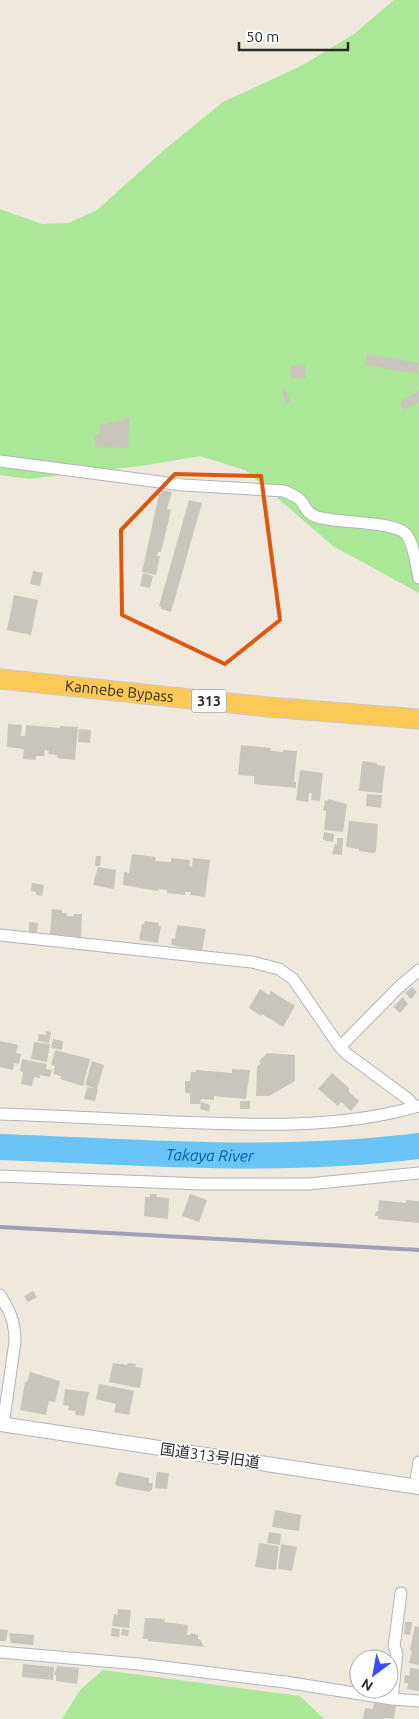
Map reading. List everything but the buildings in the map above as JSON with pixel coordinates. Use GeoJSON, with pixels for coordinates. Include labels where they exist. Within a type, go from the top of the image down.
{"type":"FeatureCollection","features":[{"type":"Feature","properties":{"kind":"highway","name":"Kannebe Bypass"},"geometry":{"type":"LineString","coordinates":[[0,679],[268,708],[419,719]]}},
{"type":"Feature","properties":{"kind":"street"},"geometry":{"type":"LineString","coordinates":[[0,461],[183,485],[284,491],[301,501],[307,511],[317,517],[374,524],[406,532],[410,540],[419,578]]}},
{"type":"Feature","properties":{"kind":"street"},"geometry":{"type":"LineString","coordinates":[[0,935],[252,962],[279,969],[293,979],[340,1048],[417,1106]]}},
{"type":"Feature","properties":{"kind":"street"},"geometry":{"type":"LineString","coordinates":[[340,1048],[398,988],[419,970]]}},
{"type":"Feature","properties":{"kind":"street"},"geometry":{"type":"LineString","coordinates":[[0,1114],[273,1125],[347,1120],[398,1112],[417,1106]]}},
{"type":"Feature","properties":{"kind":"street"},"geometry":{"type":"LineString","coordinates":[[0,1176],[202,1184],[308,1184],[419,1173]]}},
{"type":"Feature","properties":{"kind":"street"},"geometry":{"type":"LineString","coordinates":[[0,1295],[12,1317],[15,1328],[15,1342],[1,1425]]}},
{"type":"Feature","properties":{"kind":"street","name":"国道313号旧道"},"geometry":{"type":"LineString","coordinates":[[1,1425],[417,1487]]}},
{"type":"Feature","properties":{"kind":"street"},"geometry":{"type":"LineString","coordinates":[[417,1487],[419,1462]]}},
{"type":"Feature","properties":{"kind":"street"},"geometry":{"type":"LineString","coordinates":[[395,1649],[400,1593]]}},
{"type":"Feature","properties":{"kind":"street"},"geometry":{"type":"LineString","coordinates":[[0,1652],[139,1664],[285,1682],[349,1692]]}},
{"type":"Feature","properties":{"kind":"street"},"geometry":{"type":"LineString","coordinates":[[392,1699],[419,1701]]}},
{"type":"Feature","properties":{"kind":"highlighted area"},"geometry":{"type":"Polygon","coordinates":[[[175,474],[261,476],[280,620],[225,664],[122,615],[121,530],[175,474]]]}},
{"type":"Feature","properties":{"kind":"green space"},"geometry":{"type":"Polygon","coordinates":[[[394,0],[419,0],[419,593],[333,546],[245,470],[200,456],[148,465],[29,479],[0,475],[0,209],[42,224],[69,223],[97,210],[164,150],[223,102],[301,66],[354,34],[394,0]]]}},
{"type":"Feature","properties":{"kind":"green space"},"geometry":{"type":"Polygon","coordinates":[[[103,1670],[300,1696],[324,1719],[62,1719],[80,1690],[103,1670]]]}},
{"type":"Feature","properties":{"kind":"waterway","name":"Takaya River"},"geometry":{"type":"LineString","coordinates":[[0,1147],[157,1154],[262,1156],[367,1151],[419,1146]]}},
{"type":"Feature","properties":{"kind":"railway"},"geometry":{"type":"LineString","coordinates":[[0,1227],[419,1250]]}}]}
